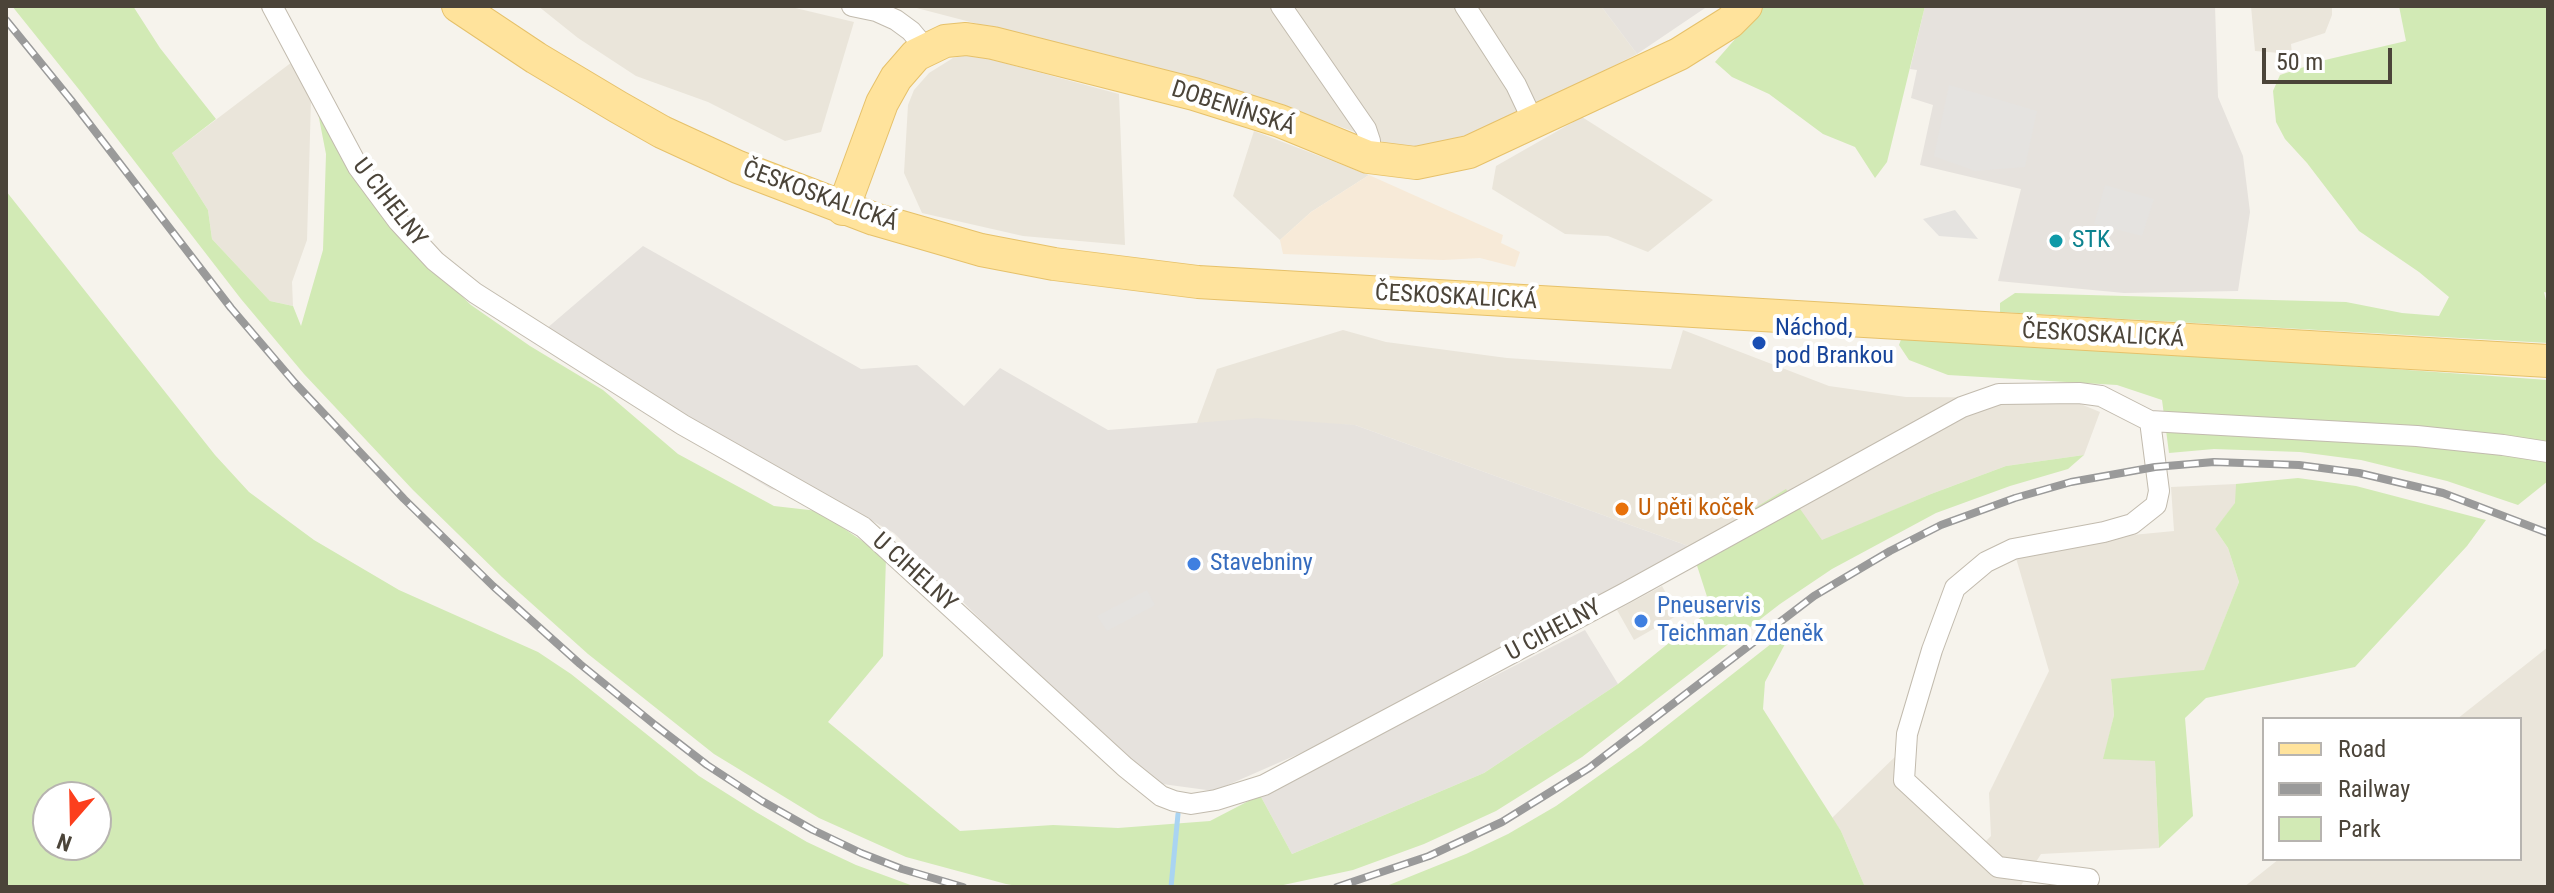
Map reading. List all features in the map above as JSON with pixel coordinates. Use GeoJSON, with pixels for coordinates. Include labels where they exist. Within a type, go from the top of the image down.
{"type":"FeatureCollection","features":[{"type":"Feature","properties":{"kind":"main road","name":"ČESKOSKALICKÁ"},"geometry":{"type":"LineString","coordinates":[[458,6],[576,82],[662,132],[738,167],[843,209],[981,250],[1054,264],[1198,282],[2548,361]]}},
{"type":"Feature","properties":{"kind":"main road","name":"DOBENÍNSKÁ"},"geometry":{"type":"LineString","coordinates":[[926,49],[956,39],[993,43],[1240,108],[1368,157],[1402,163],[1436,160],[1469,152],[1534,123],[1699,44],[1746,6]]}},
{"type":"Feature","properties":{"kind":"main road"},"geometry":{"type":"LineString","coordinates":[[843,209],[889,90],[902,69],[926,49]]}},
{"type":"Feature","properties":{"kind":"street","name":"U CIHELNY"},"geometry":{"type":"LineString","coordinates":[[272,6],[358,167],[398,221],[435,261],[475,293],[683,425],[863,527],[1125,767],[1161,796],[1191,804],[1216,800],[1264,785],[1651,579],[1962,407],[1999,394],[2079,393],[2101,396],[2150,421]]}},
{"type":"Feature","properties":{"kind":"street"},"geometry":{"type":"LineString","coordinates":[[852,6],[876,11],[896,20],[911,31],[926,49]]}},
{"type":"Feature","properties":{"kind":"street"},"geometry":{"type":"LineString","coordinates":[[1281,6],[1366,129],[1370,141],[1368,157]]}},
{"type":"Feature","properties":{"kind":"street"},"geometry":{"type":"LineString","coordinates":[[1465,6],[1516,85],[1534,123]]}},
{"type":"Feature","properties":{"kind":"street"},"geometry":{"type":"LineString","coordinates":[[2089,879],[1998,867],[1904,780],[1907,734],[1932,650],[1955,588],[1986,562],[2013,549],[2132,524],[2156,505],[2159,491],[2150,421],[2417,436],[2548,452]]}},
{"type":"Feature","properties":{"kind":"shaded area"},"geometry":{"type":"Polygon","coordinates":[[[538,6],[787,6],[854,22],[821,132],[785,141],[708,102],[636,76],[578,38],[538,6]]]}},
{"type":"Feature","properties":{"kind":"shaded area"},"geometry":{"type":"Polygon","coordinates":[[[909,6],[1601,6],[1637,54],[1496,126],[1426,147],[1397,147],[1254,96],[909,6]]]}},
{"type":"Feature","properties":{"kind":"shaded area"},"geometry":{"type":"Polygon","coordinates":[[[1601,6],[1708,6],[1637,54],[1601,6]]]}},
{"type":"Feature","properties":{"kind":"shaded area"},"geometry":{"type":"Polygon","coordinates":[[[1925,6],[2215,6],[2218,97],[2243,156],[2250,212],[2238,291],[2124,293],[1998,281],[2021,189],[1920,165],[1933,105],[1911,98],[1917,70],[1910,69],[1925,6]]]}},
{"type":"Feature","properties":{"kind":"shaded area"},"geometry":{"type":"Polygon","coordinates":[[[2251,6],[2332,6],[2332,15],[2325,33],[2291,44],[2292,54],[2255,51],[2251,6]]]}},
{"type":"Feature","properties":{"kind":"shaded area"},"geometry":{"type":"Polygon","coordinates":[[[971,54],[1119,94],[1125,245],[1023,236],[922,213],[904,173],[908,105],[914,90],[929,73],[953,58],[971,54]]]}},
{"type":"Feature","properties":{"kind":"shaded area"},"geometry":{"type":"Polygon","coordinates":[[[292,62],[311,100],[307,240],[292,282],[293,306],[270,301],[212,239],[208,210],[172,153],[292,62]]]}},
{"type":"Feature","properties":{"kind":"shaded area"},"geometry":{"type":"Polygon","coordinates":[[[1949,85],[2037,111],[2025,167],[1975,171],[1934,156],[1949,85]]]}},
{"type":"Feature","properties":{"kind":"shaded area"},"geometry":{"type":"Polygon","coordinates":[[[1582,117],[1713,200],[1648,252],[1608,236],[1565,234],[1492,189],[1496,166],[1582,117]]]}},
{"type":"Feature","properties":{"kind":"shaded area"},"geometry":{"type":"Polygon","coordinates":[[[1254,131],[1369,175],[1311,212],[1280,240],[1233,196],[1254,131]]]}},
{"type":"Feature","properties":{"kind":"shaded area"},"geometry":{"type":"Polygon","coordinates":[[[1369,175],[1503,235],[1501,243],[1520,252],[1515,267],[1480,258],[1443,260],[1283,254],[1280,240],[1311,212],[1369,175]]]}},
{"type":"Feature","properties":{"kind":"shaded area"},"geometry":{"type":"Polygon","coordinates":[[[2105,185],[2154,199],[2142,236],[2094,224],[2105,185]]]}},
{"type":"Feature","properties":{"kind":"shaded area"},"geometry":{"type":"Polygon","coordinates":[[[1955,210],[1978,239],[1939,236],[1923,219],[1955,210]]]}},
{"type":"Feature","properties":{"kind":"shaded area"},"geometry":{"type":"Polygon","coordinates":[[[643,246],[861,369],[917,365],[964,406],[1000,368],[1108,430],[1257,418],[1355,425],[1691,547],[1506,648],[1310,749],[1214,791],[1155,783],[992,631],[894,533],[849,508],[771,489],[696,444],[546,329],[643,246]]]}},
{"type":"Feature","properties":{"kind":"shaded area"},"geometry":{"type":"Polygon","coordinates":[[[1343,330],[1386,342],[1507,358],[1671,369],[1683,330],[1829,386],[1906,397],[2066,398],[2100,412],[2084,455],[2006,466],[1822,541],[1691,547],[1355,425],[1197,423],[1217,369],[1343,330]]]}},
{"type":"Feature","properties":{"kind":"shaded area"},"geometry":{"type":"Polygon","coordinates":[[[2236,484],[2236,503],[2215,529],[2228,548],[2239,582],[2204,671],[2111,680],[2114,715],[2104,758],[2155,760],[2159,848],[2041,854],[2020,887],[1865,887],[1841,831],[1832,818],[1901,751],[1896,780],[1972,855],[1991,836],[1989,793],[2049,671],[2016,558],[2122,536],[2174,531],[2171,487],[2236,484]]]}},
{"type":"Feature","properties":{"kind":"shaded area"},"geometry":{"type":"Polygon","coordinates":[[[1662,586],[1678,615],[1634,640],[1617,610],[1662,586]]]}},
{"type":"Feature","properties":{"kind":"shaded area"},"geometry":{"type":"Polygon","coordinates":[[[1147,590],[1155,605],[1107,631],[1097,616],[1147,590]]]}},
{"type":"Feature","properties":{"kind":"shaded area"},"geometry":{"type":"Polygon","coordinates":[[[1585,630],[1618,684],[1484,773],[1292,854],[1260,795],[1585,630]]]}},
{"type":"Feature","properties":{"kind":"shaded area"},"geometry":{"type":"Polygon","coordinates":[[[2548,647],[2548,887],[2244,887],[2276,861],[2522,861],[2522,717],[2460,717],[2548,647]]]}},
{"type":"Feature","properties":{"kind":"green space"},"geometry":{"type":"Polygon","coordinates":[[[12,6],[133,6],[160,48],[216,119],[172,153],[208,210],[212,239],[270,301],[293,306],[301,326],[323,250],[326,154],[318,113],[353,171],[409,245],[471,305],[530,346],[603,390],[678,454],[774,506],[818,511],[886,557],[883,656],[828,722],[960,831],[1053,825],[1118,828],[1210,821],[1260,795],[1292,854],[1484,773],[1618,684],[1711,609],[1691,547],[1786,489],[1822,540],[2006,466],[2084,455],[2068,469],[1936,513],[1832,569],[1780,604],[1582,757],[1496,811],[1424,844],[1353,870],[1274,887],[1023,887],[1006,884],[906,857],[819,818],[714,754],[588,654],[502,577],[413,490],[304,374],[241,299],[12,6]]]}},
{"type":"Feature","properties":{"kind":"green space"},"geometry":{"type":"Polygon","coordinates":[[[1764,6],[1925,6],[1887,162],[1875,178],[1855,147],[1823,134],[1769,94],[1732,77],[1715,62],[1764,6]]]}},
{"type":"Feature","properties":{"kind":"green space"},"geometry":{"type":"Polygon","coordinates":[[[2399,6],[2548,6],[2548,293],[2544,292],[2548,309],[2548,343],[2000,312],[2000,303],[2015,293],[2346,302],[2402,313],[2439,316],[2449,297],[2419,272],[2359,231],[2285,139],[2276,122],[2273,91],[2280,75],[2325,60],[2406,41],[2399,6]]]}},
{"type":"Feature","properties":{"kind":"green space"},"geometry":{"type":"Polygon","coordinates":[[[6,191],[215,455],[249,492],[314,540],[399,590],[538,652],[571,674],[699,776],[756,812],[807,842],[856,865],[916,887],[6,887],[6,191]]]}},
{"type":"Feature","properties":{"kind":"green space"},"geometry":{"type":"Polygon","coordinates":[[[1903,334],[2548,380],[2548,481],[2518,505],[2447,481],[2361,460],[2300,452],[2214,449],[2169,453],[2162,400],[2117,385],[1948,375],[1909,360],[1899,345],[1903,334]]]}},
{"type":"Feature","properties":{"kind":"green space"},"geometry":{"type":"Polygon","coordinates":[[[2298,478],[2356,486],[2486,520],[2467,546],[2355,667],[2206,698],[2185,718],[2193,816],[2159,848],[2155,761],[2103,759],[2114,715],[2111,679],[2204,670],[2239,582],[2228,548],[2215,529],[2235,503],[2236,484],[2298,478]]]}},
{"type":"Feature","properties":{"kind":"green space"},"geometry":{"type":"Polygon","coordinates":[[[1795,625],[1765,682],[1763,709],[1841,831],[1865,887],[1384,887],[1466,854],[1556,806],[1641,746],[1795,625]]]}},
{"type":"Feature","properties":{"kind":"waterway"},"geometry":{"type":"LineString","coordinates":[[1171,887],[1178,814]]}},
{"type":"Feature","properties":{"kind":"railway"},"geometry":{"type":"LineString","coordinates":[[6,20],[231,308],[295,383],[404,499],[493,586],[580,664],[655,725],[707,765],[762,801],[861,853],[963,887]]}},
{"type":"Feature","properties":{"kind":"railway"},"geometry":{"type":"LineString","coordinates":[[1337,887],[1429,856],[1502,822],[1589,768],[1814,596],[1941,525],[2015,498],[2071,482],[2155,467],[2214,462],[2299,465],[2359,473],[2443,493],[2548,533]]}},
{"type":"Feature","properties":{"kind":"place","name":"STK"},"geometry":{"type":"Point","coordinates":[2056,241]}},
{"type":"Feature","properties":{"kind":"place","name":"Náchod, pod Brankou"},"geometry":{"type":"Point","coordinates":[1759,343]}},
{"type":"Feature","properties":{"kind":"place","name":"U pěti koček"},"geometry":{"type":"Point","coordinates":[1622,509]}},
{"type":"Feature","properties":{"kind":"place","name":"Stavebniny"},"geometry":{"type":"Point","coordinates":[1194,564]}},
{"type":"Feature","properties":{"kind":"place","name":"Pneuservis Teichman Zdeněk"},"geometry":{"type":"Point","coordinates":[1641,621]}}]}
